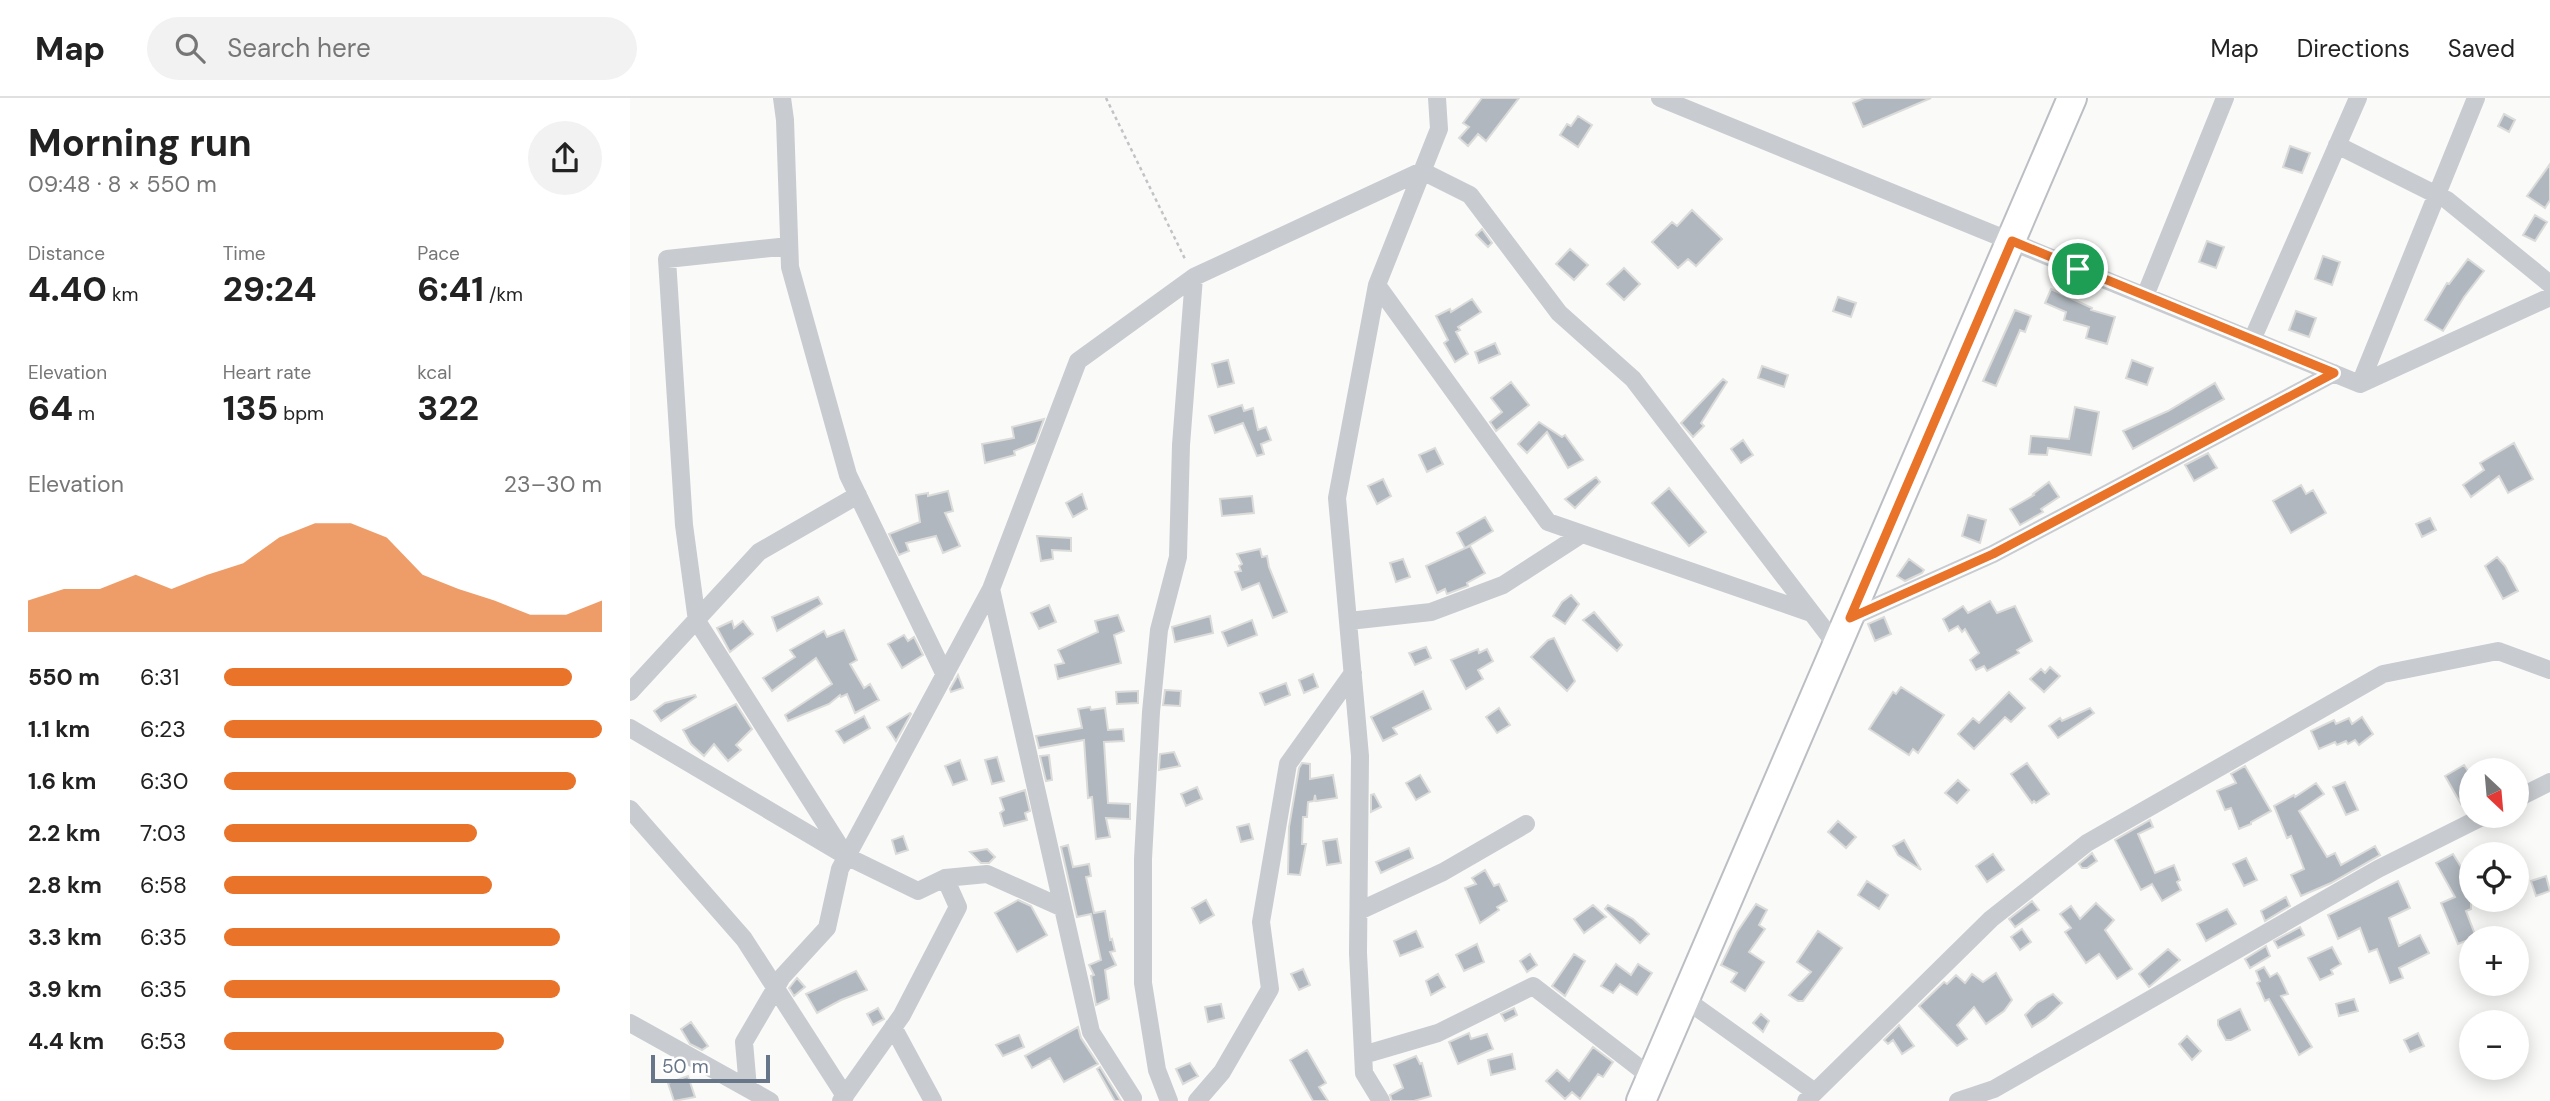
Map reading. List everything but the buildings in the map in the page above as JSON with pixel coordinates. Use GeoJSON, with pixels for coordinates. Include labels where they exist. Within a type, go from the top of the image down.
{"type":"FeatureCollection","features":[{"type":"Feature","properties":{"kind":"main road"},"geometry":{"type":"LineString","coordinates":[[1646,1089],[2072,98]]}},
{"type":"Feature","properties":{"kind":"street"},"geometry":{"type":"LineString","coordinates":[[782,98],[790,267],[848,475],[945,674]]}},
{"type":"Feature","properties":{"kind":"street"},"geometry":{"type":"LineString","coordinates":[[1381,1101],[1364,1073],[1359,911],[1360,756],[1337,498],[1377,285],[1438,129],[1437,98]]}},
{"type":"Feature","properties":{"kind":"street"},"geometry":{"type":"LineString","coordinates":[[1660,98],[2360,384],[2550,297]]}},
{"type":"Feature","properties":{"kind":"street"},"geometry":{"type":"LineString","coordinates":[[2145,296],[2225,98]]}},
{"type":"Feature","properties":{"kind":"street"},"geometry":{"type":"LineString","coordinates":[[2252,340],[2358,98]]}},
{"type":"Feature","properties":{"kind":"street"},"geometry":{"type":"LineString","coordinates":[[2360,384],[2476,98]]}},
{"type":"Feature","properties":{"kind":"street"},"geometry":{"type":"LineString","coordinates":[[2337,145],[2447,200],[2550,284]]}},
{"type":"Feature","properties":{"kind":"street"},"geometry":{"type":"LineString","coordinates":[[748,1088],[744,1042],[782,977],[827,928],[840,869],[846,856],[991,589],[1078,361],[1194,277],[1422,171]]}},
{"type":"Feature","properties":{"kind":"street"},"geometry":{"type":"LineString","coordinates":[[1422,171],[1470,195],[1559,313],[1633,379],[1837,646]]}},
{"type":"Feature","properties":{"kind":"street"},"geometry":{"type":"LineString","coordinates":[[789,246],[667,259],[684,525],[697,621],[846,856]]}},
{"type":"Feature","properties":{"kind":"street"},"geometry":{"type":"LineString","coordinates":[[991,589],[1091,1032],[1130,1100],[1166,1093],[1157,1070],[1143,983],[1143,859],[1151,712],[1159,631],[1178,557],[1181,445],[1194,277]]}},
{"type":"Feature","properties":{"kind":"street"},"geometry":{"type":"LineString","coordinates":[[1377,285],[1548,522],[1812,613]]}},
{"type":"Feature","properties":{"kind":"street"},"geometry":{"type":"LineString","coordinates":[[1850,618],[1993,554],[2334,373]]}},
{"type":"Feature","properties":{"kind":"street"},"geometry":{"type":"LineString","coordinates":[[630,692],[759,552],[858,495]]}},
{"type":"Feature","properties":{"kind":"street"},"geometry":{"type":"LineString","coordinates":[[1349,621],[1430,612],[1503,585],[1583,534]]}},
{"type":"Feature","properties":{"kind":"street"},"geometry":{"type":"LineString","coordinates":[[1685,999],[1811,1096],[1991,919],[2087,843],[2256,745],[2383,674],[2498,651],[2550,670]]}},
{"type":"Feature","properties":{"kind":"street"},"geometry":{"type":"LineString","coordinates":[[1197,1101],[1222,1072],[1270,989],[1261,922],[1288,764],[1353,673]]}},
{"type":"Feature","properties":{"kind":"street"},"geometry":{"type":"LineString","coordinates":[[630,728],[846,856],[918,891],[945,878],[987,873],[1063,908]]}},
{"type":"Feature","properties":{"kind":"street"},"geometry":{"type":"LineString","coordinates":[[2529,792],[2550,782]]}},
{"type":"Feature","properties":{"kind":"street"},"geometry":{"type":"LineString","coordinates":[[630,809],[744,939],[843,1099],[893,1027],[958,906],[945,878]]}},
{"type":"Feature","properties":{"kind":"street"},"geometry":{"type":"LineString","coordinates":[[1359,911],[1443,872],[1526,824]]}},
{"type":"Feature","properties":{"kind":"street"},"geometry":{"type":"LineString","coordinates":[[1958,1101],[1994,1089],[2378,869],[2460,828]]}},
{"type":"Feature","properties":{"kind":"street"},"geometry":{"type":"LineString","coordinates":[[1363,1055],[1438,1033],[1533,986],[1646,1089]]}},
{"type":"Feature","properties":{"kind":"street"},"geometry":{"type":"LineString","coordinates":[[630,1023],[770,1101]]}},
{"type":"Feature","properties":{"kind":"street"},"geometry":{"type":"LineString","coordinates":[[893,1027],[933,1101]]}},
{"type":"Feature","properties":{"kind":"path"},"geometry":{"type":"LineString","coordinates":[[1106,98],[1194,277]]}},
{"type":"Feature","properties":{"kind":"route"},"geometry":{"type":"LineString","coordinates":[[2012,241],[2078,269],[2334,373],[1993,554],[1850,618],[2012,241]]}}]}
